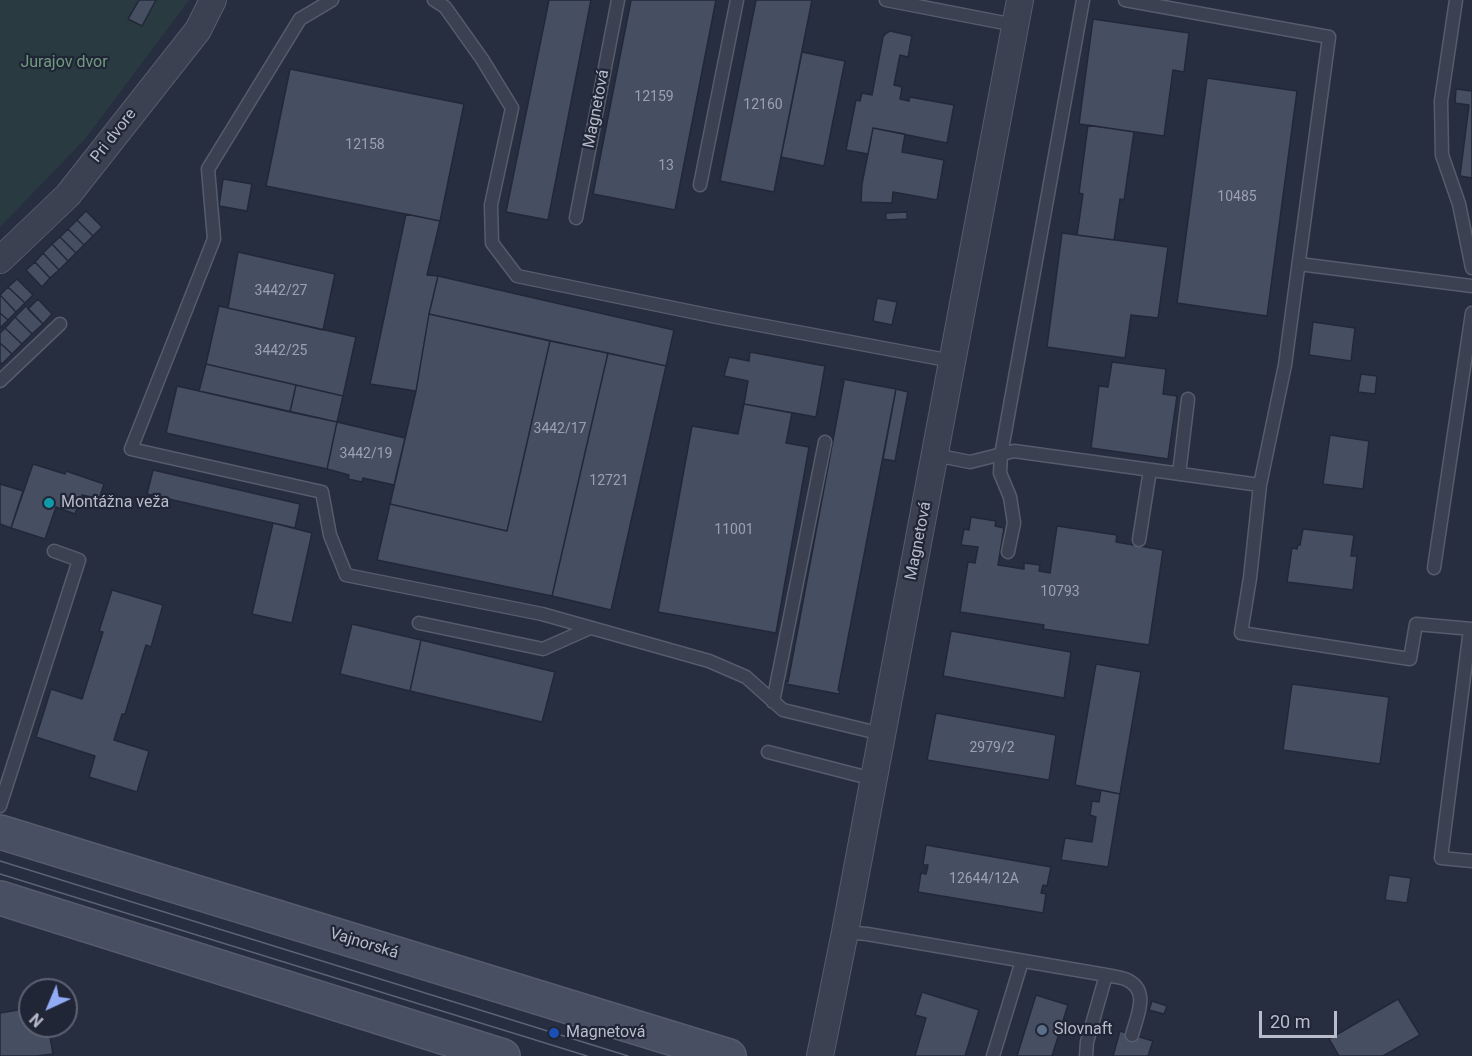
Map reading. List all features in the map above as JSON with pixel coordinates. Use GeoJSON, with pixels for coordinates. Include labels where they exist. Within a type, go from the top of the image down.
{"type":"FeatureCollection","features":[{"type":"Feature","properties":{"kind":"main road","name":"Vajnorská"},"geometry":{"type":"LineString","coordinates":[[0,832],[729,1056]]}},
{"type":"Feature","properties":{"kind":"main road"},"geometry":{"type":"LineString","coordinates":[[0,898],[500,1055]]}},
{"type":"Feature","properties":{"kind":"street","name":"Pri dvore"},"geometry":{"type":"LineString","coordinates":[[0,260],[68,195],[198,30],[213,0]]}},
{"type":"Feature","properties":{"kind":"street","name":"Magnetová"},"geometry":{"type":"LineString","coordinates":[[820,1056],[1020,0]]}},
{"type":"Feature","properties":{"kind":"lane"},"geometry":{"type":"LineString","coordinates":[[332,0],[300,19],[208,169],[214,239],[131,449],[322,492],[330,535],[346,575],[542,614],[709,661],[746,677],[783,710],[882,734]]}},
{"type":"Feature","properties":{"kind":"lane"},"geometry":{"type":"LineString","coordinates":[[434,0],[445,7],[482,59],[512,108],[491,205],[492,243],[517,276],[717,317],[952,361]]}},
{"type":"Feature","properties":{"kind":"lane","name":"Magnetová"},"geometry":{"type":"LineString","coordinates":[[576,218],[618,0]]}},
{"type":"Feature","properties":{"kind":"lane"},"geometry":{"type":"LineString","coordinates":[[700,185],[737,0]]}},
{"type":"Feature","properties":{"kind":"lane"},"geometry":{"type":"LineString","coordinates":[[886,0],[1015,25]]}},
{"type":"Feature","properties":{"kind":"lane"},"geometry":{"type":"LineString","coordinates":[[1008,552],[1014,523],[1010,498],[1000,473],[1000,455],[1083,0]]}},
{"type":"Feature","properties":{"kind":"lane"},"geometry":{"type":"LineString","coordinates":[[1125,0],[1329,38],[1285,365],[1260,485],[1250,578],[1241,633],[1410,659],[1416,624],[1471,629],[1441,858],[1472,861]]}},
{"type":"Feature","properties":{"kind":"lane"},"geometry":{"type":"LineString","coordinates":[[1456,0],[1441,100],[1442,155],[1459,204],[1472,267]]}},
{"type":"Feature","properties":{"kind":"lane"},"geometry":{"type":"LineString","coordinates":[[1299,264],[1472,286]]}},
{"type":"Feature","properties":{"kind":"lane"},"geometry":{"type":"LineString","coordinates":[[1434,568],[1472,313]]}},
{"type":"Feature","properties":{"kind":"lane"},"geometry":{"type":"LineString","coordinates":[[0,381],[60,324]]}},
{"type":"Feature","properties":{"kind":"lane"},"geometry":{"type":"LineString","coordinates":[[1179,474],[1188,399]]}},
{"type":"Feature","properties":{"kind":"lane"},"geometry":{"type":"LineString","coordinates":[[773,702],[825,442]]}},
{"type":"Feature","properties":{"kind":"lane"},"geometry":{"type":"LineString","coordinates":[[935,455],[970,462],[1014,451],[1260,485]]}},
{"type":"Feature","properties":{"kind":"lane"},"geometry":{"type":"LineString","coordinates":[[1139,540],[1150,470]]}},
{"type":"Feature","properties":{"kind":"lane"},"geometry":{"type":"LineString","coordinates":[[0,806],[79,560],[54,551]]}},
{"type":"Feature","properties":{"kind":"lane"},"geometry":{"type":"LineString","coordinates":[[419,623],[543,649],[590,628]]}},
{"type":"Feature","properties":{"kind":"lane"},"geometry":{"type":"LineString","coordinates":[[768,752],[873,779]]}},
{"type":"Feature","properties":{"kind":"lane"},"geometry":{"type":"LineString","coordinates":[[845,932],[1127,980],[1139,990],[1141,1002],[1132,1035]]}},
{"type":"Feature","properties":{"kind":"lane"},"geometry":{"type":"LineString","coordinates":[[993,1056],[1022,961]]}},
{"type":"Feature","properties":{"kind":"lane"},"geometry":{"type":"LineString","coordinates":[[1086,1056],[1087,1042],[1106,975]]}},
{"type":"Feature","properties":{"kind":"green space","name":"Jurajov dvor"},"geometry":{"type":"Polygon","coordinates":[[[0,0],[189,0],[85,139],[0,227],[0,0]]]}},
{"type":"Feature","properties":{"kind":"building"},"geometry":{"type":"Polygon","coordinates":[[[139,0],[156,0],[142,26],[128,19],[139,0]]]}},
{"type":"Feature","properties":{"kind":"building"},"geometry":{"type":"Polygon","coordinates":[[[549,0],[591,0],[548,220],[506,212],[549,0]]]}},
{"type":"Feature","properties":{"kind":"building"},"geometry":{"type":"Polygon","coordinates":[[[631,0],[716,0],[675,210],[593,194],[631,0]]]}},
{"type":"Feature","properties":{"kind":"building"},"geometry":{"type":"Polygon","coordinates":[[[756,0],[812,0],[774,192],[720,181],[756,0]]]}},
{"type":"Feature","properties":{"kind":"building"},"geometry":{"type":"Polygon","coordinates":[[[1093,19],[1189,33],[1184,72],[1173,70],[1164,136],[1079,124],[1093,19]]]}},
{"type":"Feature","properties":{"kind":"building"},"geometry":{"type":"Polygon","coordinates":[[[890,31],[912,36],[908,57],[900,55],[894,85],[902,87],[900,99],[909,101],[910,97],[954,105],[947,143],[873,128],[868,154],[846,150],[856,100],[860,101],[862,93],[872,95],[883,37],[890,31]]]}},
{"type":"Feature","properties":{"kind":"building"},"geometry":{"type":"Polygon","coordinates":[[[802,52],[845,61],[824,166],[781,157],[802,52]]]}},
{"type":"Feature","properties":{"kind":"building"},"geometry":{"type":"Polygon","coordinates":[[[290,69],[464,104],[440,221],[266,186],[290,69]]]}},
{"type":"Feature","properties":{"kind":"building"},"geometry":{"type":"Polygon","coordinates":[[[1207,78],[1297,91],[1267,316],[1177,303],[1207,78]]]}},
{"type":"Feature","properties":{"kind":"building"},"geometry":{"type":"Polygon","coordinates":[[[1456,89],[1472,91],[1472,178],[1460,176],[1469,105],[1455,103],[1456,89]]]}},
{"type":"Feature","properties":{"kind":"building"},"geometry":{"type":"Polygon","coordinates":[[[1088,125],[1134,132],[1124,200],[1120,199],[1114,240],[1077,235],[1083,194],[1079,193],[1088,125]]]}},
{"type":"Feature","properties":{"kind":"building"},"geometry":{"type":"Polygon","coordinates":[[[873,128],[905,134],[902,152],[944,160],[937,200],[893,192],[892,203],[861,202],[862,184],[873,128]]]}},
{"type":"Feature","properties":{"kind":"building"},"geometry":{"type":"Polygon","coordinates":[[[223,179],[252,184],[247,211],[219,206],[223,179]]]}},
{"type":"Feature","properties":{"kind":"building"},"geometry":{"type":"Polygon","coordinates":[[[86,211],[102,227],[93,236],[77,220],[86,211]]]}},
{"type":"Feature","properties":{"kind":"building"},"geometry":{"type":"Polygon","coordinates":[[[907,212],[907,219],[886,220],[886,213],[907,212]]]}},
{"type":"Feature","properties":{"kind":"building"},"geometry":{"type":"Polygon","coordinates":[[[406,214],[440,221],[427,275],[438,276],[416,391],[370,384],[406,214]]]}},
{"type":"Feature","properties":{"kind":"building"},"geometry":{"type":"Polygon","coordinates":[[[77,220],[93,236],[84,245],[68,229],[77,220]]]}},
{"type":"Feature","properties":{"kind":"building"},"geometry":{"type":"Polygon","coordinates":[[[68,229],[84,245],[76,253],[60,237],[68,229]]]}},
{"type":"Feature","properties":{"kind":"building"},"geometry":{"type":"Polygon","coordinates":[[[1062,233],[1168,247],[1158,318],[1131,315],[1125,358],[1047,347],[1062,233]]]}},
{"type":"Feature","properties":{"kind":"building"},"geometry":{"type":"Polygon","coordinates":[[[60,237],[76,253],[68,261],[52,244],[60,237]]]}},
{"type":"Feature","properties":{"kind":"building"},"geometry":{"type":"Polygon","coordinates":[[[52,244],[68,261],[59,270],[43,253],[52,244]]]}},
{"type":"Feature","properties":{"kind":"building"},"geometry":{"type":"Polygon","coordinates":[[[238,252],[335,274],[323,330],[228,308],[238,252]]]}},
{"type":"Feature","properties":{"kind":"building"},"geometry":{"type":"Polygon","coordinates":[[[43,253],[59,270],[50,278],[35,262],[43,253]]]}},
{"type":"Feature","properties":{"kind":"building"},"geometry":{"type":"Polygon","coordinates":[[[35,262],[50,278],[42,287],[26,270],[35,262]]]}},
{"type":"Feature","properties":{"kind":"building"},"geometry":{"type":"Polygon","coordinates":[[[438,276],[674,330],[666,366],[429,314],[438,276]]]}},
{"type":"Feature","properties":{"kind":"building"},"geometry":{"type":"Polygon","coordinates":[[[17,279],[33,295],[25,303],[8,287],[17,279]]]}},
{"type":"Feature","properties":{"kind":"building"},"geometry":{"type":"Polygon","coordinates":[[[8,287],[25,303],[16,312],[0,295],[8,287]]]}},
{"type":"Feature","properties":{"kind":"building"},"geometry":{"type":"Polygon","coordinates":[[[0,295],[16,312],[8,320],[0,313],[0,295]]]}},
{"type":"Feature","properties":{"kind":"building"},"geometry":{"type":"Polygon","coordinates":[[[877,298],[897,302],[892,325],[873,321],[877,298]]]}},
{"type":"Feature","properties":{"kind":"building"},"geometry":{"type":"Polygon","coordinates":[[[38,299],[52,314],[43,324],[28,309],[38,299]]]}},
{"type":"Feature","properties":{"kind":"building"},"geometry":{"type":"Polygon","coordinates":[[[26,306],[43,324],[32,334],[15,317],[26,306]]]}},
{"type":"Feature","properties":{"kind":"building"},"geometry":{"type":"Polygon","coordinates":[[[219,306],[356,337],[343,396],[206,364],[219,306]]]}},
{"type":"Feature","properties":{"kind":"building"},"geometry":{"type":"Polygon","coordinates":[[[0,313],[8,320],[0,328],[0,313]]]}},
{"type":"Feature","properties":{"kind":"building"},"geometry":{"type":"Polygon","coordinates":[[[429,314],[550,341],[507,531],[390,504],[416,391],[429,314]]]}},
{"type":"Feature","properties":{"kind":"building"},"geometry":{"type":"Polygon","coordinates":[[[15,317],[32,334],[22,344],[5,328],[15,317]]]}},
{"type":"Feature","properties":{"kind":"building"},"geometry":{"type":"Polygon","coordinates":[[[1313,322],[1355,328],[1351,361],[1309,355],[1313,322]]]}},
{"type":"Feature","properties":{"kind":"building"},"geometry":{"type":"Polygon","coordinates":[[[5,328],[22,344],[12,354],[0,343],[0,333],[5,328]]]}},
{"type":"Feature","properties":{"kind":"building"},"geometry":{"type":"Polygon","coordinates":[[[550,341],[608,353],[552,596],[377,560],[390,504],[507,531],[550,341]]]}},
{"type":"Feature","properties":{"kind":"building"},"geometry":{"type":"Polygon","coordinates":[[[0,343],[12,354],[2,364],[0,362],[0,343]]]}},
{"type":"Feature","properties":{"kind":"building"},"geometry":{"type":"Polygon","coordinates":[[[750,352],[825,366],[816,417],[744,404],[748,381],[724,376],[729,357],[749,361],[750,352]]]}},
{"type":"Feature","properties":{"kind":"building"},"geometry":{"type":"Polygon","coordinates":[[[608,353],[666,366],[611,610],[552,596],[608,353]]]}},
{"type":"Feature","properties":{"kind":"building"},"geometry":{"type":"Polygon","coordinates":[[[1112,362],[1166,369],[1163,394],[1177,396],[1168,459],[1091,448],[1099,386],[1108,387],[1112,362]]]}},
{"type":"Feature","properties":{"kind":"building"},"geometry":{"type":"Polygon","coordinates":[[[206,364],[296,385],[290,412],[199,391],[206,364]]]}},
{"type":"Feature","properties":{"kind":"building"},"geometry":{"type":"Polygon","coordinates":[[[1361,374],[1377,376],[1375,394],[1358,392],[1361,374]]]}},
{"type":"Feature","properties":{"kind":"building"},"geometry":{"type":"Polygon","coordinates":[[[842,379],[896,389],[839,694],[786,684],[786,681],[788,682],[844,381],[841,381],[842,379]]]}},
{"type":"Feature","properties":{"kind":"building"},"geometry":{"type":"Polygon","coordinates":[[[296,385],[343,396],[337,422],[290,412],[296,385]]]}},
{"type":"Feature","properties":{"kind":"building"},"geometry":{"type":"Polygon","coordinates":[[[177,386],[337,422],[327,469],[166,433],[177,386]]]}},
{"type":"Feature","properties":{"kind":"building"},"geometry":{"type":"Polygon","coordinates":[[[896,389],[908,392],[895,461],[883,459],[896,389]]]}},
{"type":"Feature","properties":{"kind":"building"},"geometry":{"type":"Polygon","coordinates":[[[744,404],[792,413],[786,443],[809,447],[776,633],[658,612],[692,426],[738,434],[744,404]]]}},
{"type":"Feature","properties":{"kind":"building"},"geometry":{"type":"Polygon","coordinates":[[[337,422],[405,438],[394,485],[363,478],[362,482],[348,479],[349,475],[327,469],[337,422]]]}},
{"type":"Feature","properties":{"kind":"building"},"geometry":{"type":"Polygon","coordinates":[[[1330,435],[1369,441],[1363,489],[1323,484],[1330,435]]]}},
{"type":"Feature","properties":{"kind":"building","name":"Montážna veža"},"geometry":{"type":"Polygon","coordinates":[[[33,464],[65,474],[66,471],[104,484],[99,499],[82,495],[75,514],[56,507],[45,539],[11,528],[33,464]]]}},
{"type":"Feature","properties":{"kind":"building"},"geometry":{"type":"Polygon","coordinates":[[[153,470],[300,504],[295,528],[147,494],[153,470]]]}},
{"type":"Feature","properties":{"kind":"building"},"geometry":{"type":"Polygon","coordinates":[[[0,484],[23,491],[11,528],[0,524],[0,484]]]}},
{"type":"Feature","properties":{"kind":"building"},"geometry":{"type":"Polygon","coordinates":[[[971,517],[996,521],[995,526],[1004,528],[998,565],[1024,569],[1024,563],[1040,565],[1039,571],[1050,573],[1057,526],[1117,535],[1116,542],[1163,550],[1149,645],[1043,629],[1044,625],[960,612],[968,562],[975,563],[978,547],[961,545],[964,529],[969,530],[971,517]]]}},
{"type":"Feature","properties":{"kind":"building"},"geometry":{"type":"Polygon","coordinates":[[[273,523],[312,533],[292,623],[252,614],[273,523]]]}},
{"type":"Feature","properties":{"kind":"building"},"geometry":{"type":"Polygon","coordinates":[[[1303,529],[1354,535],[1351,556],[1357,556],[1353,590],[1287,582],[1292,548],[1297,549],[1300,545],[1303,529]]]}},
{"type":"Feature","properties":{"kind":"building"},"geometry":{"type":"Polygon","coordinates":[[[112,590],[163,605],[151,647],[146,645],[125,714],[122,714],[114,740],[149,751],[137,792],[89,777],[95,756],[36,737],[51,689],[82,699],[103,632],[99,631],[112,590]]]}},
{"type":"Feature","properties":{"kind":"building"},"geometry":{"type":"Polygon","coordinates":[[[352,624],[421,640],[410,691],[340,674],[352,624]]]}},
{"type":"Feature","properties":{"kind":"building"},"geometry":{"type":"Polygon","coordinates":[[[951,631],[1071,652],[1064,698],[943,676],[951,631]]]}},
{"type":"Feature","properties":{"kind":"building"},"geometry":{"type":"Polygon","coordinates":[[[421,640],[555,672],[542,722],[410,691],[421,640]]]}},
{"type":"Feature","properties":{"kind":"building"},"geometry":{"type":"Polygon","coordinates":[[[1096,664],[1141,672],[1120,794],[1075,785],[1096,664]]]}},
{"type":"Feature","properties":{"kind":"building"},"geometry":{"type":"Polygon","coordinates":[[[1292,684],[1389,697],[1380,764],[1283,750],[1292,684]]]}},
{"type":"Feature","properties":{"kind":"building"},"geometry":{"type":"Polygon","coordinates":[[[936,713],[1056,735],[1049,780],[927,760],[936,713]]]}},
{"type":"Feature","properties":{"kind":"building"},"geometry":{"type":"Polygon","coordinates":[[[1101,790],[1120,794],[1108,867],[1061,860],[1065,838],[1092,842],[1096,817],[1090,815],[1092,801],[1099,802],[1101,790]]]}},
{"type":"Feature","properties":{"kind":"building"},"geometry":{"type":"Polygon","coordinates":[[[926,845],[1051,867],[1047,886],[1043,885],[1041,893],[1046,894],[1043,913],[918,892],[921,873],[926,874],[928,865],[923,865],[926,845]]]}},
{"type":"Feature","properties":{"kind":"building"},"geometry":{"type":"Polygon","coordinates":[[[1389,875],[1411,878],[1407,903],[1385,900],[1389,875]]]}},
{"type":"Feature","properties":{"kind":"building"},"geometry":{"type":"Polygon","coordinates":[[[922,992],[979,1010],[965,1056],[915,1056],[926,1018],[915,1015],[922,992]]]}},
{"type":"Feature","properties":{"kind":"building","name":"Slovnaft"},"geometry":{"type":"Polygon","coordinates":[[[1036,995],[1068,1005],[1052,1056],[1017,1056],[1036,995]]]}},
{"type":"Feature","properties":{"kind":"building"},"geometry":{"type":"Polygon","coordinates":[[[1398,999],[1420,1035],[1383,1056],[1339,1056],[1329,1039],[1398,999]]]}},
{"type":"Feature","properties":{"kind":"building"},"geometry":{"type":"Polygon","coordinates":[[[1152,1001],[1167,1006],[1164,1014],[1149,1010],[1152,1001]]]}},
{"type":"Feature","properties":{"kind":"building"},"geometry":{"type":"Polygon","coordinates":[[[18,1010],[18,1038],[50,1038],[53,1054],[0,1056],[0,1013],[18,1010]]]}},
{"type":"Feature","properties":{"kind":"building"},"geometry":{"type":"Polygon","coordinates":[[[1120,1031],[1153,1041],[1148,1056],[1113,1056],[1120,1031]]]}},
{"type":"Feature","properties":{"kind":"tram line"},"geometry":{"type":"LineString","coordinates":[[0,861],[628,1056]]}},
{"type":"Feature","properties":{"kind":"tram line"},"geometry":{"type":"LineString","coordinates":[[0,874],[587,1056]]}},
{"type":"Feature","properties":{"kind":"place","name":"Montážna veža"},"geometry":{"type":"Point","coordinates":[49,503]}},
{"type":"Feature","properties":{"kind":"place","name":"Slovnaft"},"geometry":{"type":"Point","coordinates":[1042,1030]}},
{"type":"Feature","properties":{"kind":"place","name":"Magnetová"},"geometry":{"type":"Point","coordinates":[554,1033]}}]}
